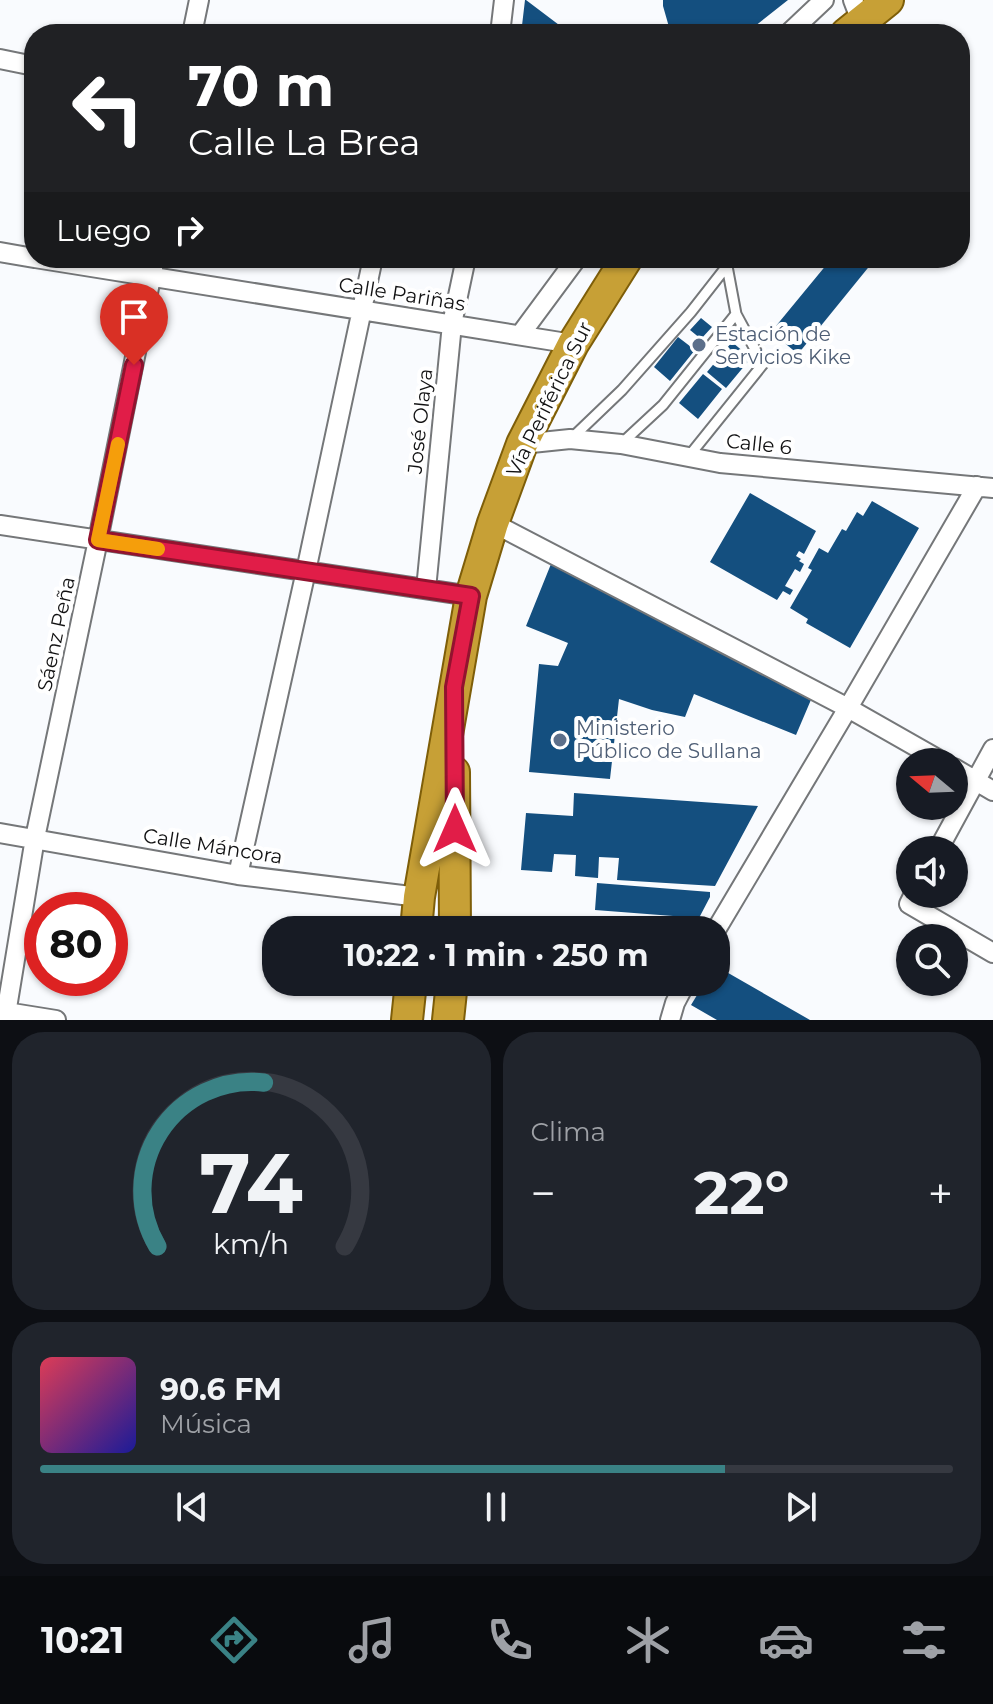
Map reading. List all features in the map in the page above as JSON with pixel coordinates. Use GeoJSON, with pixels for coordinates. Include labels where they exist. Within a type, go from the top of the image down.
{"type":"FeatureCollection","features":[{"type":"Feature","properties":{"kind":"highway"},"geometry":{"type":"LineString","coordinates":[[853,18],[888,0]]}},
{"type":"Feature","properties":{"kind":"highway","name":"Vía Periférica Sur"},"geometry":{"type":"LineString","coordinates":[[417,916],[471,596],[493,523],[522,444],[573,344],[621,268]]}},
{"type":"Feature","properties":{"kind":"highway","name":"Vía Periférica Sur"},"geometry":{"type":"LineString","coordinates":[[454,687],[455,916]]}},
{"type":"Feature","properties":{"kind":"highway"},"geometry":{"type":"LineString","coordinates":[[407,1020],[410,996]]}},
{"type":"Feature","properties":{"kind":"highway"},"geometry":{"type":"LineString","coordinates":[[448,1020],[451,996]]}},
{"type":"Feature","properties":{"kind":"street"},"geometry":{"type":"LineString","coordinates":[[194,24],[199,0]]}},
{"type":"Feature","properties":{"kind":"street"},"geometry":{"type":"LineString","coordinates":[[501,24],[504,0]]}},
{"type":"Feature","properties":{"kind":"street"},"geometry":{"type":"LineString","coordinates":[[799,24],[824,0]]}},
{"type":"Feature","properties":{"kind":"street"},"geometry":{"type":"LineString","coordinates":[[0,59],[24,64]]}},
{"type":"Feature","properties":{"kind":"street","name":"Calle Pariñas"},"geometry":{"type":"LineString","coordinates":[[0,252],[24,256]]}},
{"type":"Feature","properties":{"kind":"street","name":"Calle Pariñas"},"geometry":{"type":"LineString","coordinates":[[96,268],[573,344]]}},
{"type":"Feature","properties":{"kind":"street","name":"Sáenz Peña"},"geometry":{"type":"LineString","coordinates":[[4,1014],[35,838],[153,268]]}},
{"type":"Feature","properties":{"kind":"street"},"geometry":{"type":"LineString","coordinates":[[238,875],[371,268]]}},
{"type":"Feature","properties":{"kind":"street","name":"José Olaya"},"geometry":{"type":"LineString","coordinates":[[426,589],[452,324],[464,268]]}},
{"type":"Feature","properties":{"kind":"street"},"geometry":{"type":"LineString","coordinates":[[520,335],[570,268]]}},
{"type":"Feature","properties":{"kind":"street","name":"Calle 6"},"geometry":{"type":"LineString","coordinates":[[522,444],[570,439],[621,444],[720,463],[985,487]]}},
{"type":"Feature","properties":{"kind":"street"},"geometry":{"type":"LineString","coordinates":[[724,916],[985,487]]}},
{"type":"Feature","properties":{"kind":"street"},"geometry":{"type":"LineString","coordinates":[[493,523],[848,708],[918,748]]}},
{"type":"Feature","properties":{"kind":"street"},"geometry":{"type":"LineString","coordinates":[[0,525],[471,596]]}},
{"type":"Feature","properties":{"kind":"street"},"geometry":{"type":"LineString","coordinates":[[946,836],[993,749]]}},
{"type":"Feature","properties":{"kind":"street"},"geometry":{"type":"LineString","coordinates":[[968,776],[993,791]]}},
{"type":"Feature","properties":{"kind":"street","name":"Calle Máncora"},"geometry":{"type":"LineString","coordinates":[[0,833],[238,875],[419,897]]}},
{"type":"Feature","properties":{"kind":"street"},"geometry":{"type":"LineString","coordinates":[[916,908],[993,953]]}},
{"type":"Feature","properties":{"kind":"street"},"geometry":{"type":"LineString","coordinates":[[670,1020],[679,996]]}},
{"type":"Feature","properties":{"kind":"street"},"geometry":{"type":"LineString","coordinates":[[4,1014],[56,1020]]}},
{"type":"Feature","properties":{"kind":"lane"},"geometry":{"type":"LineString","coordinates":[[570,439],[622,390],[691,312],[723,268]]}},
{"type":"Feature","properties":{"kind":"lane"},"geometry":{"type":"LineString","coordinates":[[689,456],[763,364],[736,314],[728,268]]}},
{"type":"Feature","properties":{"kind":"lane"},"geometry":{"type":"LineString","coordinates":[[621,444],[663,405],[736,314]]}},
{"type":"Feature","properties":{"kind":"building"},"geometry":{"type":"Polygon","coordinates":[[[526,0],[558,24],[522,24],[526,0]]]}},
{"type":"Feature","properties":{"kind":"building"},"geometry":{"type":"Polygon","coordinates":[[[663,0],[788,0],[758,24],[668,24],[663,0]]]}},
{"type":"Feature","properties":{"kind":"building"},"geometry":{"type":"Polygon","coordinates":[[[824,268],[868,268],[798,354],[771,332],[824,268]]]}},
{"type":"Feature","properties":{"kind":"building"},"geometry":{"type":"Polygon","coordinates":[[[701,318],[712,327],[701,339],[690,330],[701,318]]]}},
{"type":"Feature","properties":{"kind":"building"},"geometry":{"type":"Polygon","coordinates":[[[678,337],[695,350],[670,381],[654,367],[678,337]]]}},
{"type":"Feature","properties":{"kind":"building"},"geometry":{"type":"Polygon","coordinates":[[[732,342],[751,358],[726,388],[707,372],[732,342]]]}},
{"type":"Feature","properties":{"kind":"building"},"geometry":{"type":"Polygon","coordinates":[[[703,374],[722,389],[698,419],[679,403],[703,374]]]}},
{"type":"Feature","properties":{"kind":"building"},"geometry":{"type":"Polygon","coordinates":[[[750,493],[816,531],[804,554],[799,551],[796,556],[804,564],[800,572],[795,569],[785,586],[793,590],[790,595],[783,591],[777,600],[710,562],[750,493]]]}},
{"type":"Feature","properties":{"kind":"building"},"geometry":{"type":"Polygon","coordinates":[[[872,501],[919,528],[850,648],[806,623],[808,619],[790,608],[812,570],[808,568],[819,548],[828,553],[842,529],[846,531],[857,512],[863,516],[872,501]]]}},
{"type":"Feature","properties":{"kind":"building"},"geometry":{"type":"Polygon","coordinates":[[[551,564],[813,695],[796,735],[694,694],[685,717],[619,699],[610,779],[529,772],[539,664],[558,666],[568,643],[526,626],[551,564]]]}},
{"type":"Feature","properties":{"kind":"building"},"geometry":{"type":"Polygon","coordinates":[[[574,793],[758,806],[715,886],[617,880],[619,858],[599,857],[598,878],[575,876],[576,855],[554,854],[552,872],[521,870],[526,813],[573,816],[574,793]]]}},
{"type":"Feature","properties":{"kind":"building"},"geometry":{"type":"Polygon","coordinates":[[[597,883],[710,892],[700,916],[595,910],[597,883]]]}},
{"type":"Feature","properties":{"kind":"building"},"geometry":{"type":"Polygon","coordinates":[[[730,974],[810,1020],[717,1020],[691,1005],[696,996],[730,996],[730,974]]]}},
{"type":"Feature","properties":{"kind":"slow traffic"},"geometry":{"type":"LineString","coordinates":[[118,444],[98,540],[158,549]]}},
{"type":"Feature","properties":{"kind":"place","name":"Estación de Servicios Kike"},"geometry":{"type":"Point","coordinates":[699,345]}},
{"type":"Feature","properties":{"kind":"place","name":"Ministerio Público de Sullana"},"geometry":{"type":"Point","coordinates":[560,740]}},
{"type":"Feature","properties":{"kind":"route"},"geometry":{"type":"LineString","coordinates":[[134,365],[98,540],[471,596],[454,687],[455,829]]}}]}
